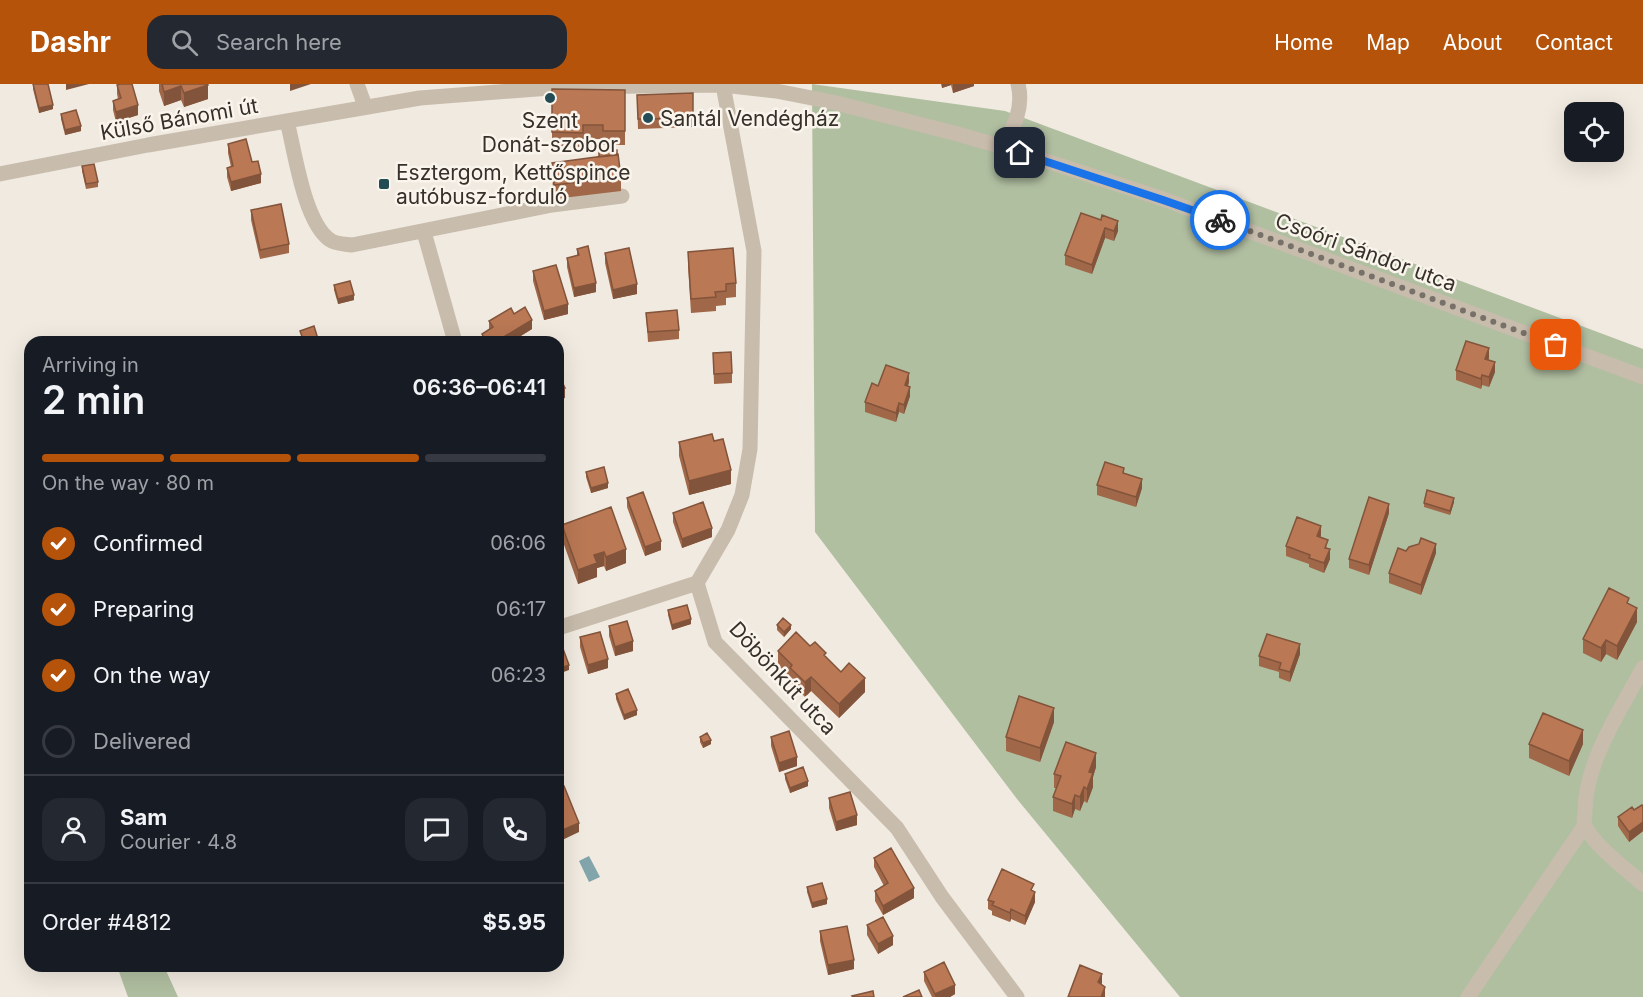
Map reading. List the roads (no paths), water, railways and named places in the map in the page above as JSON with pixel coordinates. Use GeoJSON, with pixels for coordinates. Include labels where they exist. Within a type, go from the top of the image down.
{"type":"FeatureCollection","features":[{"type":"Feature","properties":{"kind":"street"},"geometry":{"type":"LineString","coordinates":[[357,84],[365,106]]}},
{"type":"Feature","properties":{"kind":"street"},"geometry":{"type":"LineString","coordinates":[[1004,147],[1016,123],[1020,105],[1018,84]]}},
{"type":"Feature","properties":{"kind":"street"},"geometry":{"type":"LineString","coordinates":[[564,626],[696,583],[728,530],[742,495],[750,449],[754,251],[723,85]]}},
{"type":"Feature","properties":{"kind":"street","name":"Külső Bánomi út"},"geometry":{"type":"LineString","coordinates":[[0,174],[148,145],[420,98],[563,87],[723,85]]}},
{"type":"Feature","properties":{"kind":"street","name":"Csoóri Sándor utca"},"geometry":{"type":"LineString","coordinates":[[723,85],[776,91],[831,102],[1004,147],[1163,200],[1643,377]]}},
{"type":"Feature","properties":{"kind":"street"},"geometry":{"type":"LineString","coordinates":[[287,122],[309,212],[318,230],[331,241],[352,245],[543,207],[622,196]]}},
{"type":"Feature","properties":{"kind":"street"},"geometry":{"type":"LineString","coordinates":[[424,232],[453,336]]}},
{"type":"Feature","properties":{"kind":"street","name":"Döbönkút utca"},"geometry":{"type":"LineString","coordinates":[[696,583],[715,642],[897,828],[942,897],[1017,997]]}},
{"type":"Feature","properties":{"kind":"street"},"geometry":{"type":"LineString","coordinates":[[1468,997],[1584,825],[1585,793],[1590,774],[1609,731],[1643,668]]}},
{"type":"Feature","properties":{"kind":"street"},"geometry":{"type":"LineString","coordinates":[[1584,825],[1604,850],[1643,884]]}},
{"type":"Feature","properties":{"kind":"water"},"geometry":{"type":"Polygon","coordinates":[[[589,856],[600,877],[589,882],[579,861],[589,856]]]}},
{"type":"Feature","properties":{"kind":"place","name":"Szent Donát-szobor"},"geometry":{"type":"Point","coordinates":[550,98]}},
{"type":"Feature","properties":{"kind":"place","name":"Santál Vendégház"},"geometry":{"type":"Point","coordinates":[648,118]}},
{"type":"Feature","properties":{"kind":"place","name":"Esztergom, Kettőspince autóbusz-forduló"},"geometry":{"type":"Point","coordinates":[384,184]}}]}
